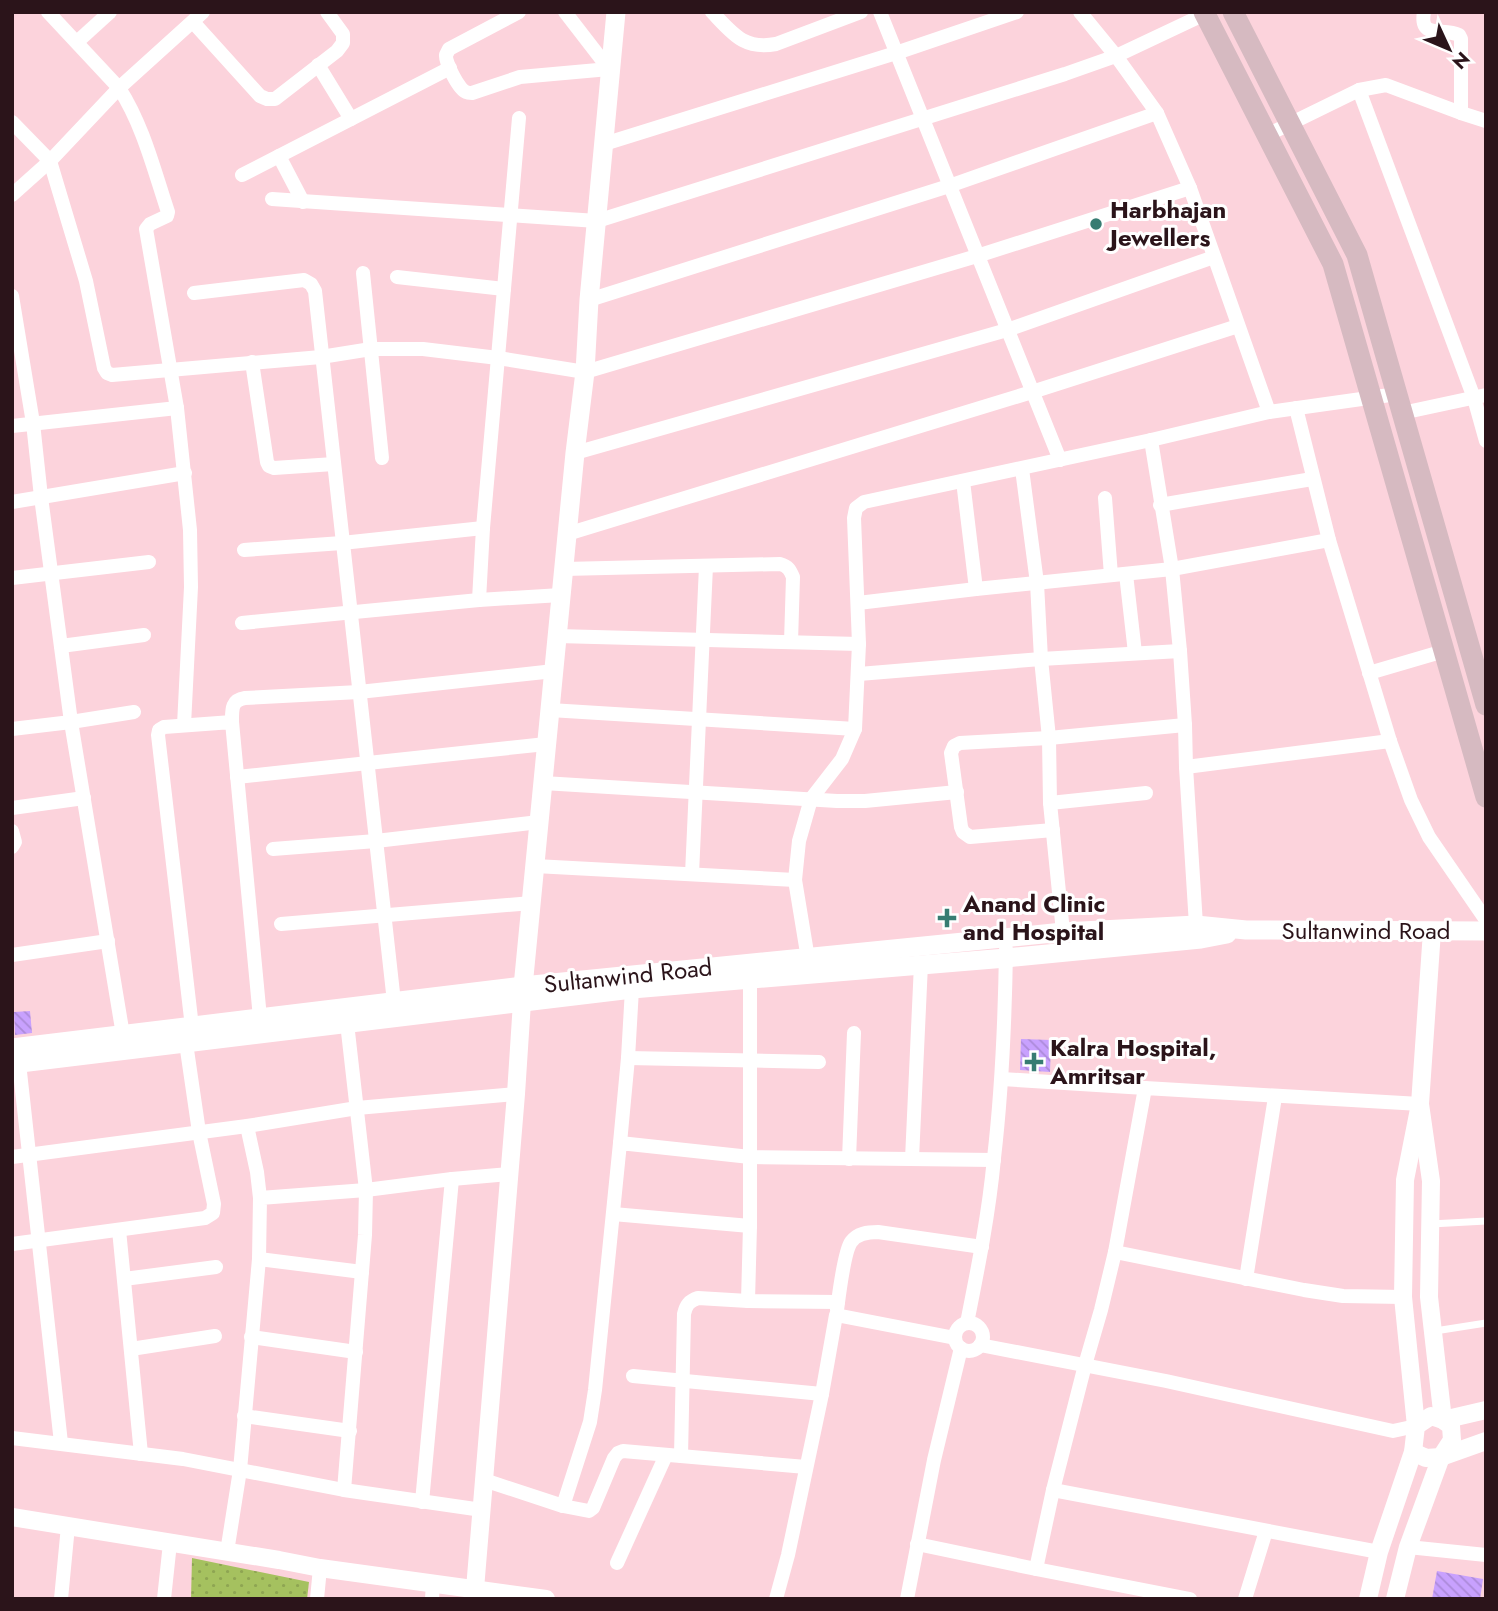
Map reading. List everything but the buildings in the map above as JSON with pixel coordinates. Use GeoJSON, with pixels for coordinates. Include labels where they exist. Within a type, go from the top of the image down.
{"type":"FeatureCollection","features":[{"type":"Feature","properties":{"kind":"main road"},"geometry":{"type":"LineString","coordinates":[[522,994],[585,372],[589,300],[616,12]]}},
{"type":"Feature","properties":{"kind":"main road"},"geometry":{"type":"LineString","coordinates":[[1233,12],[1357,255],[1486,705]]}},
{"type":"Feature","properties":{"kind":"main road"},"geometry":{"type":"LineString","coordinates":[[1205,13],[1333,264],[1486,797]]}},
{"type":"Feature","properties":{"kind":"main road","name":"Sultanwind Road"},"geometry":{"type":"LineString","coordinates":[[14,1058],[189,1035],[347,1023],[522,994],[809,966],[1006,938],[1063,933],[1196,925],[1246,930],[1486,932]]}},
{"type":"Feature","properties":{"kind":"main road","name":"Sultanwind Road"},"geometry":{"type":"LineString","coordinates":[[189,1035],[260,1018],[394,1002],[750,980],[809,966],[921,964],[1006,958],[1201,939],[1246,930]]}},
{"type":"Feature","properties":{"kind":"street"},"geometry":{"type":"LineString","coordinates":[[48,12],[119,88],[128,102],[138,122],[168,212],[167,216],[150,224],[146,229],[177,408],[190,530],[191,587],[184,725]]}},
{"type":"Feature","properties":{"kind":"street"},"geometry":{"type":"LineString","coordinates":[[77,42],[110,12]]}},
{"type":"Feature","properties":{"kind":"street"},"geometry":{"type":"LineString","coordinates":[[12,195],[50,161],[119,88],[198,17],[260,96],[275,99],[337,51],[343,43],[343,34],[327,12]]}},
{"type":"Feature","properties":{"kind":"street"},"geometry":{"type":"LineString","coordinates":[[519,12],[446,53],[450,68],[465,92],[472,93],[520,77],[609,69]]}},
{"type":"Feature","properties":{"kind":"street"},"geometry":{"type":"LineString","coordinates":[[565,12],[609,69]]}},
{"type":"Feature","properties":{"kind":"street"},"geometry":{"type":"LineString","coordinates":[[712,12],[746,43],[761,47],[776,44],[861,12]]}},
{"type":"Feature","properties":{"kind":"street"},"geometry":{"type":"LineString","coordinates":[[880,12],[1060,460]]}},
{"type":"Feature","properties":{"kind":"street"},"geometry":{"type":"LineString","coordinates":[[604,144],[896,53],[1017,12]]}},
{"type":"Feature","properties":{"kind":"street"},"geometry":{"type":"LineString","coordinates":[[1080,12],[1157,113],[1190,188],[1269,412]]}},
{"type":"Feature","properties":{"kind":"street"},"geometry":{"type":"LineString","coordinates":[[1424,12],[1424,28],[1454,32],[1461,39],[1461,113]]}},
{"type":"Feature","properties":{"kind":"street"},"geometry":{"type":"LineString","coordinates":[[272,200],[597,221],[1065,74],[1116,56],[1205,13]]}},
{"type":"Feature","properties":{"kind":"street"},"geometry":{"type":"LineString","coordinates":[[318,65],[351,119]]}},
{"type":"Feature","properties":{"kind":"street"},"geometry":{"type":"LineString","coordinates":[[242,175],[450,68]]}},
{"type":"Feature","properties":{"kind":"street"},"geometry":{"type":"LineString","coordinates":[[1267,135],[1359,90],[1387,85],[1486,121]]}},
{"type":"Feature","properties":{"kind":"street"},"geometry":{"type":"LineString","coordinates":[[1359,90],[1480,396],[1486,441]]}},
{"type":"Feature","properties":{"kind":"street"},"geometry":{"type":"LineString","coordinates":[[589,300],[949,186],[1157,113]]}},
{"type":"Feature","properties":{"kind":"street"},"geometry":{"type":"LineString","coordinates":[[479,600],[482,528],[519,118]]}},
{"type":"Feature","properties":{"kind":"street"},"geometry":{"type":"LineString","coordinates":[[12,122],[50,161],[86,281],[104,368],[112,375],[371,349],[423,349],[585,372],[977,256],[1190,188]]}},
{"type":"Feature","properties":{"kind":"street"},"geometry":{"type":"LineString","coordinates":[[279,156],[303,202]]}},
{"type":"Feature","properties":{"kind":"street"},"geometry":{"type":"LineString","coordinates":[[575,453],[1007,330],[1214,257]]}},
{"type":"Feature","properties":{"kind":"street"},"geometry":{"type":"LineString","coordinates":[[363,273],[382,457]]}},
{"type":"Feature","properties":{"kind":"street"},"geometry":{"type":"LineString","coordinates":[[397,277],[504,289]]}},
{"type":"Feature","properties":{"kind":"street"},"geometry":{"type":"LineString","coordinates":[[194,293],[304,280],[311,284],[315,291],[394,1002]]}},
{"type":"Feature","properties":{"kind":"street"},"geometry":{"type":"LineString","coordinates":[[13,304],[18,363],[33,423],[71,722],[124,1043]]}},
{"type":"Feature","properties":{"kind":"street"},"geometry":{"type":"LineString","coordinates":[[567,534],[1238,326]]}},
{"type":"Feature","properties":{"kind":"street"},"geometry":{"type":"LineString","coordinates":[[252,362],[269,466],[274,468],[334,464]]}},
{"type":"Feature","properties":{"kind":"street"},"geometry":{"type":"LineString","coordinates":[[809,966],[795,880],[799,841],[811,799],[842,759],[855,729],[859,644],[854,518],[856,509],[864,502],[1269,412],[1371,398],[1399,403],[1480,396]]}},
{"type":"Feature","properties":{"kind":"street"},"geometry":{"type":"LineString","coordinates":[[12,426],[177,408]]}},
{"type":"Feature","properties":{"kind":"street"},"geometry":{"type":"LineString","coordinates":[[1296,408],[1329,540],[1390,741],[1417,814],[1486,920]]}},
{"type":"Feature","properties":{"kind":"street"},"geometry":{"type":"LineString","coordinates":[[1151,440],[1172,569],[1180,651],[1196,925]]}},
{"type":"Feature","properties":{"kind":"street"},"geometry":{"type":"LineString","coordinates":[[1022,469],[1037,583],[1049,738],[1050,803],[1063,933]]}},
{"type":"Feature","properties":{"kind":"street"},"geometry":{"type":"LineString","coordinates":[[12,502],[185,473]]}},
{"type":"Feature","properties":{"kind":"street"},"geometry":{"type":"LineString","coordinates":[[1160,505],[1312,479]]}},
{"type":"Feature","properties":{"kind":"street"},"geometry":{"type":"LineString","coordinates":[[963,481],[976,589]]}},
{"type":"Feature","properties":{"kind":"street"},"geometry":{"type":"LineString","coordinates":[[1105,498],[1135,653]]}},
{"type":"Feature","properties":{"kind":"street"},"geometry":{"type":"LineString","coordinates":[[244,550],[342,544],[482,528]]}},
{"type":"Feature","properties":{"kind":"street"},"geometry":{"type":"LineString","coordinates":[[858,603],[1172,569],[1329,540]]}},
{"type":"Feature","properties":{"kind":"street"},"geometry":{"type":"LineString","coordinates":[[12,578],[149,562]]}},
{"type":"Feature","properties":{"kind":"street"},"geometry":{"type":"LineString","coordinates":[[564,569],[786,565],[793,578],[791,642]]}},
{"type":"Feature","properties":{"kind":"street"},"geometry":{"type":"LineString","coordinates":[[692,874],[706,566]]}},
{"type":"Feature","properties":{"kind":"street"},"geometry":{"type":"LineString","coordinates":[[242,623],[479,600],[561,595]]}},
{"type":"Feature","properties":{"kind":"street"},"geometry":{"type":"LineString","coordinates":[[61,646],[144,635]]}},
{"type":"Feature","properties":{"kind":"street"},"geometry":{"type":"LineString","coordinates":[[557,636],[859,644]]}},
{"type":"Feature","properties":{"kind":"street"},"geometry":{"type":"LineString","coordinates":[[1369,673],[1444,650]]}},
{"type":"Feature","properties":{"kind":"street"},"geometry":{"type":"LineString","coordinates":[[859,674],[1180,651]]}},
{"type":"Feature","properties":{"kind":"street"},"geometry":{"type":"LineString","coordinates":[[260,1018],[232,722],[234,703],[238,699],[359,692],[554,671]]}},
{"type":"Feature","properties":{"kind":"street"},"geometry":{"type":"LineString","coordinates":[[550,710],[855,729]]}},
{"type":"Feature","properties":{"kind":"street"},"geometry":{"type":"LineString","coordinates":[[12,729],[134,712]]}},
{"type":"Feature","properties":{"kind":"street"},"geometry":{"type":"LineString","coordinates":[[12,1244],[205,1218],[213,1213],[214,1204],[199,1132],[158,734],[164,727],[232,722]]}},
{"type":"Feature","properties":{"kind":"street"},"geometry":{"type":"LineString","coordinates":[[1053,830],[970,836],[963,832],[951,753],[954,746],[960,743],[1049,738],[1185,725]]}},
{"type":"Feature","properties":{"kind":"street"},"geometry":{"type":"LineString","coordinates":[[1186,767],[1390,741]]}},
{"type":"Feature","properties":{"kind":"street"},"geometry":{"type":"LineString","coordinates":[[237,777],[546,744]]}},
{"type":"Feature","properties":{"kind":"street"},"geometry":{"type":"LineString","coordinates":[[543,783],[865,801],[957,792]]}},
{"type":"Feature","properties":{"kind":"street"},"geometry":{"type":"LineString","coordinates":[[1050,803],[1146,793]]}},
{"type":"Feature","properties":{"kind":"street"},"geometry":{"type":"LineString","coordinates":[[12,808],[84,798]]}},
{"type":"Feature","properties":{"kind":"street"},"geometry":{"type":"LineString","coordinates":[[273,849],[376,841],[539,822]]}},
{"type":"Feature","properties":{"kind":"street"},"geometry":{"type":"LineString","coordinates":[[12,831],[15,842],[12,847]]}},
{"type":"Feature","properties":{"kind":"street"},"geometry":{"type":"LineString","coordinates":[[535,866],[795,880]]}},
{"type":"Feature","properties":{"kind":"street"},"geometry":{"type":"LineString","coordinates":[[281,924],[532,902]]}},
{"type":"Feature","properties":{"kind":"street"},"geometry":{"type":"LineString","coordinates":[[1368,1599],[1379,1552],[1413,1452],[1416,1426],[1403,1297],[1405,1180],[1420,1104],[1432,931]]}},
{"type":"Feature","properties":{"kind":"street"},"geometry":{"type":"LineString","coordinates":[[967,1323],[982,1247],[994,1160],[1002,1079],[1006,938]]}},
{"type":"Feature","properties":{"kind":"street"},"geometry":{"type":"LineString","coordinates":[[12,955],[108,941]]}},
{"type":"Feature","properties":{"kind":"street"},"geometry":{"type":"LineString","coordinates":[[912,1159],[921,964]]}},
{"type":"Feature","properties":{"kind":"street"},"geometry":{"type":"LineString","coordinates":[[748,1301],[750,980]]}},
{"type":"Feature","properties":{"kind":"street"},"geometry":{"type":"LineString","coordinates":[[563,1506],[590,1422],[595,1390],[628,1058],[632,989]]}},
{"type":"Feature","properties":{"kind":"street"},"geometry":{"type":"LineString","coordinates":[[475,1588],[522,994]]}},
{"type":"Feature","properties":{"kind":"street"},"geometry":{"type":"LineString","coordinates":[[344,1490],[366,1190],[347,1023]]}},
{"type":"Feature","properties":{"kind":"street"},"geometry":{"type":"LineString","coordinates":[[849,1158],[854,1033]]}},
{"type":"Feature","properties":{"kind":"street"},"geometry":{"type":"LineString","coordinates":[[14,1058],[29,1156],[61,1443]]}},
{"type":"Feature","properties":{"kind":"street"},"geometry":{"type":"LineString","coordinates":[[628,1058],[819,1062]]}},
{"type":"Feature","properties":{"kind":"street"},"geometry":{"type":"LineString","coordinates":[[1002,1079],[1420,1104]]}},
{"type":"Feature","properties":{"kind":"street"},"geometry":{"type":"LineString","coordinates":[[1036,1569],[1115,1252],[1145,1087]]}},
{"type":"Feature","properties":{"kind":"street"},"geometry":{"type":"LineString","coordinates":[[12,1157],[247,1126],[357,1108],[516,1094]]}},
{"type":"Feature","properties":{"kind":"street"},"geometry":{"type":"LineString","coordinates":[[1246,1279],[1275,1097]]}},
{"type":"Feature","properties":{"kind":"street"},"geometry":{"type":"LineString","coordinates":[[1420,1104],[1431,1181],[1429,1297],[1443,1420]]}},
{"type":"Feature","properties":{"kind":"street"},"geometry":{"type":"LineString","coordinates":[[227,1552],[240,1470],[259,1259],[260,1198],[247,1126]]}},
{"type":"Feature","properties":{"kind":"street"},"geometry":{"type":"LineString","coordinates":[[620,1143],[750,1157],[994,1160]]}},
{"type":"Feature","properties":{"kind":"street"},"geometry":{"type":"LineString","coordinates":[[260,1198],[366,1190],[509,1174]]}},
{"type":"Feature","properties":{"kind":"street"},"geometry":{"type":"LineString","coordinates":[[422,1502],[452,1179]]}},
{"type":"Feature","properties":{"kind":"street"},"geometry":{"type":"LineString","coordinates":[[613,1214],[750,1226]]}},
{"type":"Feature","properties":{"kind":"street"},"geometry":{"type":"LineString","coordinates":[[119,1230],[141,1454]]}},
{"type":"Feature","properties":{"kind":"street"},"geometry":{"type":"LineString","coordinates":[[776,1599],[788,1555],[852,1240],[868,1232],[878,1232],[982,1247]]}},
{"type":"Feature","properties":{"kind":"street"},"geometry":{"type":"LineString","coordinates":[[1115,1252],[1304,1290],[1343,1296],[1403,1297]]}},
{"type":"Feature","properties":{"kind":"street"},"geometry":{"type":"LineString","coordinates":[[259,1259],[362,1272]]}},
{"type":"Feature","properties":{"kind":"street"},"geometry":{"type":"LineString","coordinates":[[124,1279],[216,1267]]}},
{"type":"Feature","properties":{"kind":"street"},"geometry":{"type":"LineString","coordinates":[[617,1563],[673,1456],[684,1381],[684,1314],[686,1305],[691,1300],[698,1298],[837,1308],[958,1343],[966,1350],[976,1349],[980,1345],[983,1335],[978,1325],[967,1323],[958,1328],[958,1343],[907,1599]]}},
{"type":"Feature","properties":{"kind":"street"},"geometry":{"type":"LineString","coordinates":[[131,1349],[215,1336]]}},
{"type":"Feature","properties":{"kind":"street"},"geometry":{"type":"LineString","coordinates":[[251,1337],[356,1352]]}},
{"type":"Feature","properties":{"kind":"street"},"geometry":{"type":"LineString","coordinates":[[980,1345],[1166,1381],[1392,1431],[1416,1426],[1431,1416],[1443,1420],[1451,1426],[1452,1440],[1441,1457],[1408,1547],[1395,1599]]}},
{"type":"Feature","properties":{"kind":"street"},"geometry":{"type":"LineString","coordinates":[[632,1376],[822,1394]]}},
{"type":"Feature","properties":{"kind":"street"},"geometry":{"type":"LineString","coordinates":[[1443,1420],[1486,1410]]}},
{"type":"Feature","properties":{"kind":"street"},"geometry":{"type":"LineString","coordinates":[[244,1416],[350,1431]]}},
{"type":"Feature","properties":{"kind":"street"},"geometry":{"type":"LineString","coordinates":[[1392,1431],[1413,1452],[1426,1458],[1441,1457],[1486,1441]]}},
{"type":"Feature","properties":{"kind":"street"},"geometry":{"type":"LineString","coordinates":[[12,1438],[183,1459],[344,1490],[482,1510]]}},
{"type":"Feature","properties":{"kind":"street"},"geometry":{"type":"LineString","coordinates":[[484,1480],[563,1506],[589,1511],[593,1508],[614,1458],[624,1451],[806,1467]]}},
{"type":"Feature","properties":{"kind":"street"},"geometry":{"type":"LineString","coordinates":[[1054,1490],[1379,1552]]}},
{"type":"Feature","properties":{"kind":"street"},"geometry":{"type":"LineString","coordinates":[[12,1517],[227,1552],[432,1591],[475,1588],[501,1595],[546,1599]]}},
{"type":"Feature","properties":{"kind":"street"},"geometry":{"type":"LineString","coordinates":[[61,1599],[68,1526]]}},
{"type":"Feature","properties":{"kind":"street"},"geometry":{"type":"LineString","coordinates":[[1245,1599],[1266,1531]]}},
{"type":"Feature","properties":{"kind":"street"},"geometry":{"type":"LineString","coordinates":[[164,1599],[170,1543]]}},
{"type":"Feature","properties":{"kind":"street"},"geometry":{"type":"LineString","coordinates":[[918,1544],[1189,1599]]}},
{"type":"Feature","properties":{"kind":"street"},"geometry":{"type":"LineString","coordinates":[[1408,1547],[1486,1555]]}},
{"type":"Feature","properties":{"kind":"street"},"geometry":{"type":"LineString","coordinates":[[317,1599],[320,1569]]}},
{"type":"Feature","properties":{"kind":"lane"},"geometry":{"type":"LineString","coordinates":[[1430,1224],[1486,1221]]}},
{"type":"Feature","properties":{"kind":"lane"},"geometry":{"type":"LineString","coordinates":[[1433,1331],[1486,1323]]}},
{"type":"Feature","properties":{"kind":"green space"},"geometry":{"type":"Polygon","coordinates":[[[192,1558],[309,1582],[307,1599],[191,1599],[192,1558]]]}},
{"type":"Feature","properties":{"kind":"place","name":"Harbhajan Jewellers"},"geometry":{"type":"Point","coordinates":[1096,224]}},
{"type":"Feature","properties":{"kind":"place","name":"Anand Clinic and Hospital"},"geometry":{"type":"Point","coordinates":[947,918]}},
{"type":"Feature","properties":{"kind":"place","name":"Kalra Hospital, Amritsar"},"geometry":{"type":"Point","coordinates":[1034,1062]}}]}
